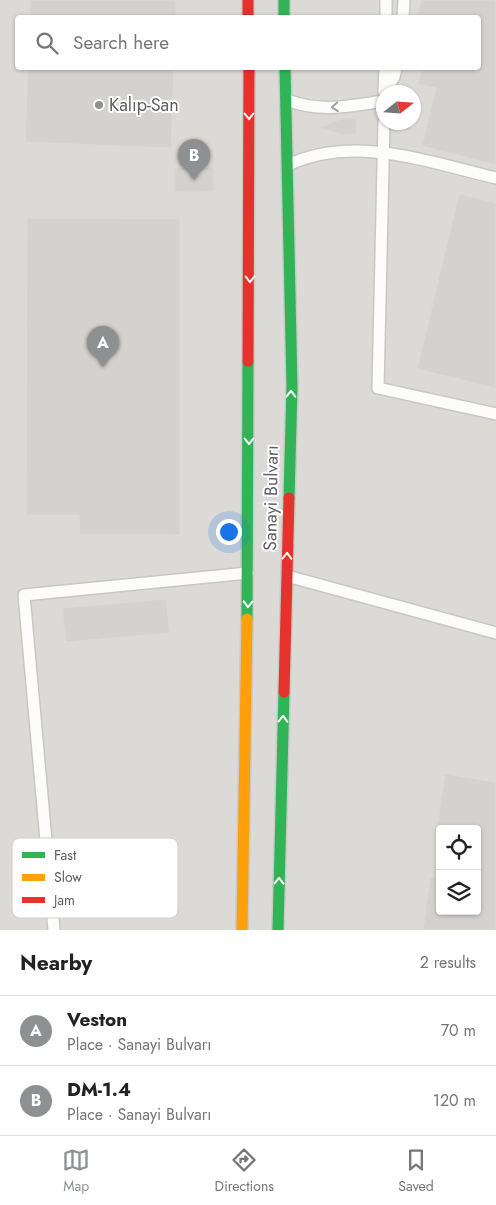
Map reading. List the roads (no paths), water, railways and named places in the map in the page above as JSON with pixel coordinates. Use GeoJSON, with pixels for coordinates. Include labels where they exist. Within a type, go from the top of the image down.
{"type":"FeatureCollection","features":[{"type":"Feature","properties":{"kind":"main road"},"geometry":{"type":"LineString","coordinates":[[248,0],[248,15]]}},
{"type":"Feature","properties":{"kind":"main road"},"geometry":{"type":"LineString","coordinates":[[284,0],[284,15]]}},
{"type":"Feature","properties":{"kind":"main road","name":"Sanayi Bulvarı"},"geometry":{"type":"LineString","coordinates":[[242,930],[248,573],[248,70]]}},
{"type":"Feature","properties":{"kind":"main road","name":"Sanayi Bulvarı"},"geometry":{"type":"LineString","coordinates":[[278,930],[292,388],[285,70]]}},
{"type":"Feature","properties":{"kind":"lane"},"geometry":{"type":"LineString","coordinates":[[386,0],[386,15]]}},
{"type":"Feature","properties":{"kind":"lane"},"geometry":{"type":"LineString","coordinates":[[403,15],[404,0]]}},
{"type":"Feature","properties":{"kind":"lane"},"geometry":{"type":"LineString","coordinates":[[385,70],[385,85]]}},
{"type":"Feature","properties":{"kind":"lane"},"geometry":{"type":"LineString","coordinates":[[389,85],[396,70]]}},
{"type":"Feature","properties":{"kind":"lane"},"geometry":{"type":"LineString","coordinates":[[286,100],[305,107],[323,108],[376,102]]}},
{"type":"Feature","properties":{"kind":"lane"},"geometry":{"type":"LineString","coordinates":[[384,130],[378,388],[496,414]]}},
{"type":"Feature","properties":{"kind":"lane"},"geometry":{"type":"LineString","coordinates":[[287,166],[307,157],[334,151],[383,152],[496,178]]}},
{"type":"Feature","properties":{"kind":"lane"},"geometry":{"type":"LineString","coordinates":[[46,838],[24,596],[248,573]]}},
{"type":"Feature","properties":{"kind":"lane"},"geometry":{"type":"LineString","coordinates":[[287,576],[496,633]]}},
{"type":"Feature","properties":{"kind":"place","name":"Kalıp-San"},"geometry":{"type":"Point","coordinates":[99,105]}},
{"type":"Feature","properties":{"kind":"place","name":"DM-1.4"},"geometry":{"type":"Point","coordinates":[194,180]}},
{"type":"Feature","properties":{"kind":"place","name":"Veston"},"geometry":{"type":"Point","coordinates":[103,367]}}]}
